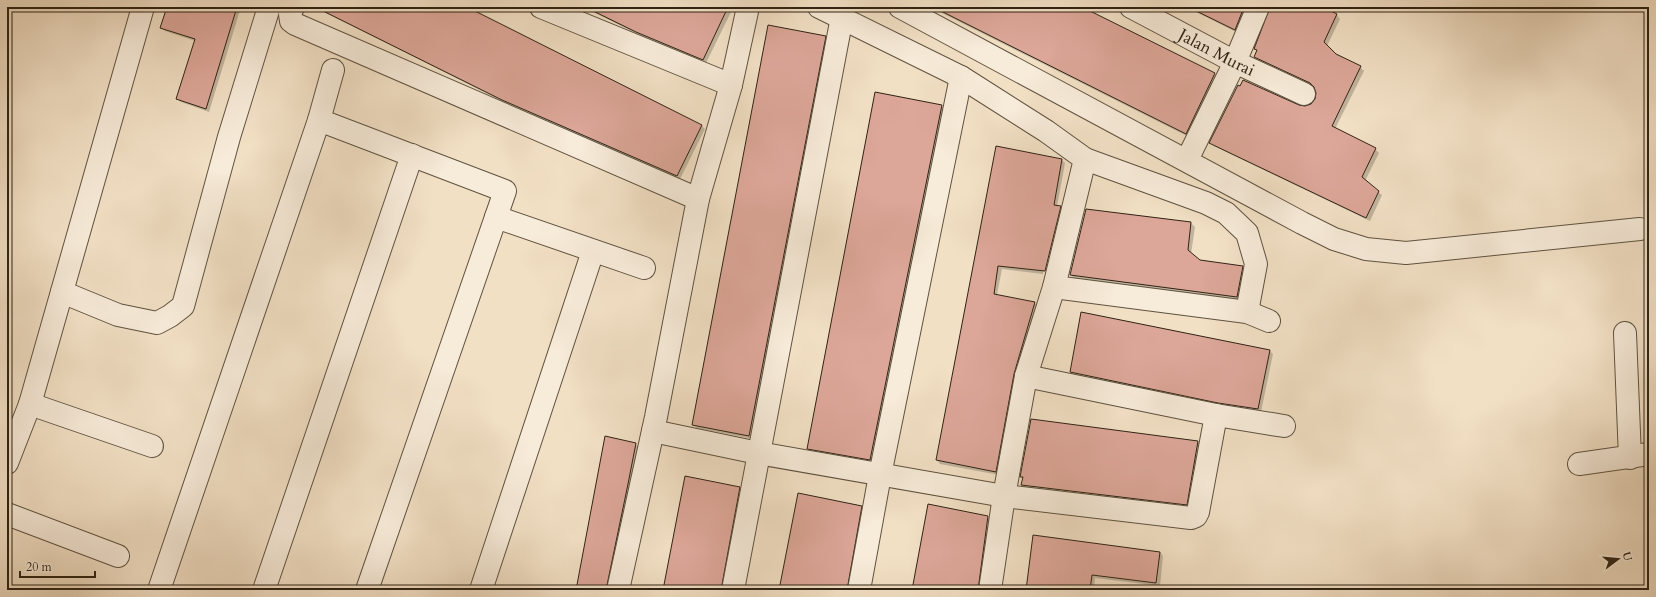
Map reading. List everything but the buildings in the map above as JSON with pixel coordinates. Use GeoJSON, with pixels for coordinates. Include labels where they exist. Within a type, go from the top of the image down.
{"type":"FeatureCollection","features":[{"type":"Feature","properties":{"kind":"street"},"geometry":{"type":"LineString","coordinates":[[7,463],[30,404],[143,7]]}},
{"type":"Feature","properties":{"kind":"street"},"geometry":{"type":"LineString","coordinates":[[62,292],[118,314],[157,323],[170,316],[183,306],[229,137],[270,7]]}},
{"type":"Feature","properties":{"kind":"street"},"geometry":{"type":"LineString","coordinates":[[293,7],[290,14],[291,21],[295,24],[698,199]]}},
{"type":"Feature","properties":{"kind":"street"},"geometry":{"type":"LineString","coordinates":[[541,7],[731,85]]}},
{"type":"Feature","properties":{"kind":"street"},"geometry":{"type":"LineString","coordinates":[[618,590],[653,431],[698,199],[731,85],[748,7]]}},
{"type":"Feature","properties":{"kind":"street"},"geometry":{"type":"LineString","coordinates":[[819,7],[842,17],[961,77],[1046,131],[1085,159],[1206,203],[1226,214],[1247,233],[1256,264],[1247,312]]}},
{"type":"Feature","properties":{"kind":"street"},"geometry":{"type":"LineString","coordinates":[[900,7],[1308,226],[1334,239],[1366,249],[1406,253],[1640,229]]}},
{"type":"Feature","properties":{"kind":"street","name":"Jalan Murai"},"geometry":{"type":"LineString","coordinates":[[1132,7],[1235,62],[1304,94]]}},
{"type":"Feature","properties":{"kind":"street"},"geometry":{"type":"LineString","coordinates":[[1187,160],[1235,62],[1258,7]]}},
{"type":"Feature","properties":{"kind":"street"},"geometry":{"type":"LineString","coordinates":[[733,590],[842,17]]}},
{"type":"Feature","properties":{"kind":"street"},"geometry":{"type":"LineString","coordinates":[[159,590],[319,120],[333,70]]}},
{"type":"Feature","properties":{"kind":"street"},"geometry":{"type":"LineString","coordinates":[[859,590],[880,475],[961,77]]}},
{"type":"Feature","properties":{"kind":"street"},"geometry":{"type":"LineString","coordinates":[[319,120],[504,190],[367,590]]}},
{"type":"Feature","properties":{"kind":"street"},"geometry":{"type":"LineString","coordinates":[[264,590],[412,155]]}},
{"type":"Feature","properties":{"kind":"street"},"geometry":{"type":"LineString","coordinates":[[990,590],[1004,496],[1026,376],[1054,287],[1085,159]]}},
{"type":"Feature","properties":{"kind":"street"},"geometry":{"type":"LineString","coordinates":[[496,217],[644,268]]}},
{"type":"Feature","properties":{"kind":"street"},"geometry":{"type":"LineString","coordinates":[[481,590],[593,251]]}},
{"type":"Feature","properties":{"kind":"street"},"geometry":{"type":"LineString","coordinates":[[1054,287],[1247,312],[1269,321]]}},
{"type":"Feature","properties":{"kind":"street"},"geometry":{"type":"LineString","coordinates":[[1579,464],[1639,456],[1625,333]]}},
{"type":"Feature","properties":{"kind":"street"},"geometry":{"type":"LineString","coordinates":[[1026,376],[1216,415],[1284,426]]}},
{"type":"Feature","properties":{"kind":"street"},"geometry":{"type":"LineString","coordinates":[[30,404],[152,446]]}},
{"type":"Feature","properties":{"kind":"street"},"geometry":{"type":"LineString","coordinates":[[653,431],[758,453],[1004,496],[1191,518],[1196,516],[1198,512],[1216,415]]}},
{"type":"Feature","properties":{"kind":"street"},"geometry":{"type":"LineString","coordinates":[[7,514],[118,556]]}}]}
